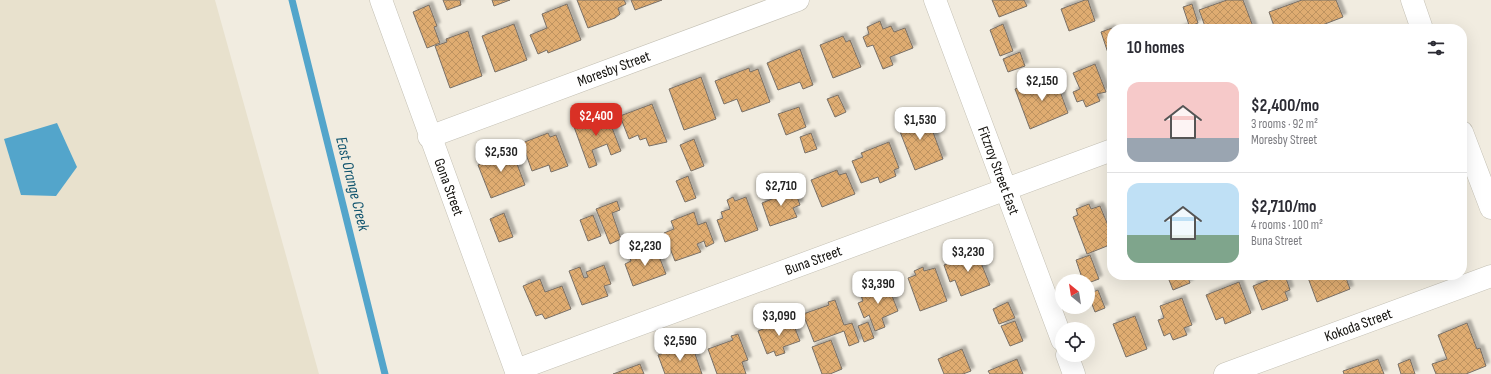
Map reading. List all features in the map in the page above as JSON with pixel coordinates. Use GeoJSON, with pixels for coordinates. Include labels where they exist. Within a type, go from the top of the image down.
{"type":"FeatureCollection","features":[{"type":"Feature","properties":{"kind":"street","name":"Gona Street"},"geometry":{"type":"LineString","coordinates":[[381,0],[429,137],[516,372]]}},
{"type":"Feature","properties":{"kind":"street","name":"Moresby Street"},"geometry":{"type":"LineString","coordinates":[[429,137],[798,0]]}},
{"type":"Feature","properties":{"kind":"street","name":"Fitzroy Street East"},"geometry":{"type":"LineString","coordinates":[[935,0],[1055,322]]}},
{"type":"Feature","properties":{"kind":"street"},"geometry":{"type":"LineString","coordinates":[[1412,0],[1420,24]]}},
{"type":"Feature","properties":{"kind":"street"},"geometry":{"type":"LineString","coordinates":[[1467,144],[1490,202]]}},
{"type":"Feature","properties":{"kind":"street","name":"Buna Street"},"geometry":{"type":"LineString","coordinates":[[516,372],[1107,152]]}},
{"type":"Feature","properties":{"kind":"street","name":"Kokoda Street"},"geometry":{"type":"LineString","coordinates":[[1225,374],[1491,276]]}},
{"type":"Feature","properties":{"kind":"street"},"geometry":{"type":"LineString","coordinates":[[1070,362],[1074,374]]}},
{"type":"Feature","properties":{"kind":"shaded area"},"geometry":{"type":"Polygon","coordinates":[[[0,0],[215,0],[319,374],[0,374],[0,0]]]}},
{"type":"Feature","properties":{"kind":"water"},"geometry":{"type":"Polygon","coordinates":[[[57,123],[77,167],[56,196],[21,195],[4,139],[57,123]]]}},
{"type":"Feature","properties":{"kind":"building"},"geometry":{"type":"Polygon","coordinates":[[[443,0],[460,0],[461,5],[447,10],[443,0]]]}},
{"type":"Feature","properties":{"kind":"building"},"geometry":{"type":"Polygon","coordinates":[[[492,0],[510,0],[494,6],[492,0]]]}},
{"type":"Feature","properties":{"kind":"building"},"geometry":{"type":"Polygon","coordinates":[[[577,0],[624,0],[626,4],[618,8],[620,14],[615,18],[588,28],[577,0]]]}},
{"type":"Feature","properties":{"kind":"building"},"geometry":{"type":"Polygon","coordinates":[[[631,0],[662,0],[635,10],[631,0]]]}},
{"type":"Feature","properties":{"kind":"building"},"geometry":{"type":"Polygon","coordinates":[[[992,0],[1024,0],[1027,6],[999,17],[992,0]]]}},
{"type":"Feature","properties":{"kind":"building"},"geometry":{"type":"Polygon","coordinates":[[[1088,0],[1095,21],[1069,31],[1061,9],[1088,0]]]}},
{"type":"Feature","properties":{"kind":"building"},"geometry":{"type":"Polygon","coordinates":[[[1227,0],[1243,0],[1252,24],[1204,24],[1199,10],[1227,0]]]}},
{"type":"Feature","properties":{"kind":"building"},"geometry":{"type":"Polygon","coordinates":[[[1302,0],[1336,0],[1343,17],[1325,24],[1273,24],[1269,12],[1302,0]]]}},
{"type":"Feature","properties":{"kind":"building"},"geometry":{"type":"Polygon","coordinates":[[[567,4],[581,40],[548,53],[547,50],[538,54],[530,35],[547,28],[542,14],[567,4]]]}},
{"type":"Feature","properties":{"kind":"building"},"geometry":{"type":"Polygon","coordinates":[[[1192,4],[1198,23],[1189,24],[1183,7],[1192,4]]]}},
{"type":"Feature","properties":{"kind":"building"},"geometry":{"type":"Polygon","coordinates":[[[429,5],[437,26],[434,27],[440,43],[427,48],[413,12],[429,5]]]}},
{"type":"Feature","properties":{"kind":"building"},"geometry":{"type":"Polygon","coordinates":[[[880,21],[883,29],[891,26],[894,32],[905,28],[913,48],[890,57],[893,65],[883,69],[873,45],[867,47],[863,37],[869,34],[867,27],[880,21]]]}},
{"type":"Feature","properties":{"kind":"building"},"geometry":{"type":"Polygon","coordinates":[[[514,24],[527,60],[495,72],[482,36],[514,24]]]}},
{"type":"Feature","properties":{"kind":"building"},"geometry":{"type":"Polygon","coordinates":[[[1003,24],[1013,51],[1000,56],[990,30],[1003,24]]]}},
{"type":"Feature","properties":{"kind":"building"},"geometry":{"type":"Polygon","coordinates":[[[1107,30],[1107,50],[1101,32],[1107,30]]]}},
{"type":"Feature","properties":{"kind":"building"},"geometry":{"type":"Polygon","coordinates":[[[468,31],[482,76],[450,88],[435,46],[447,42],[446,39],[468,31]]]}},
{"type":"Feature","properties":{"kind":"building"},"geometry":{"type":"Polygon","coordinates":[[[843,36],[846,42],[850,40],[861,67],[833,78],[820,45],[843,36]]]}},
{"type":"Feature","properties":{"kind":"building"},"geometry":{"type":"Polygon","coordinates":[[[800,49],[813,85],[803,89],[800,82],[778,90],[767,63],[800,49]]]}},
{"type":"Feature","properties":{"kind":"building"},"geometry":{"type":"Polygon","coordinates":[[[1020,52],[1025,66],[1008,72],[1003,59],[1020,52]]]}},
{"type":"Feature","properties":{"kind":"building"},"geometry":{"type":"Polygon","coordinates":[[[1095,64],[1106,92],[1097,94],[1100,101],[1086,107],[1083,100],[1077,102],[1073,92],[1080,89],[1073,73],[1095,64]]]}},
{"type":"Feature","properties":{"kind":"building"},"geometry":{"type":"Polygon","coordinates":[[[749,68],[750,72],[758,69],[770,102],[742,112],[737,99],[724,104],[715,81],[749,68]]]}},
{"type":"Feature","properties":{"kind":"building"},"geometry":{"type":"Polygon","coordinates":[[[1054,75],[1068,113],[1030,129],[1015,89],[1054,75]]]}},
{"type":"Feature","properties":{"kind":"building"},"geometry":{"type":"Polygon","coordinates":[[[701,77],[716,119],[684,130],[669,89],[701,77]]]}},
{"type":"Feature","properties":{"kind":"building"},"geometry":{"type":"Polygon","coordinates":[[[838,95],[846,112],[835,117],[827,99],[838,95]]]}},
{"type":"Feature","properties":{"kind":"building"},"geometry":{"type":"Polygon","coordinates":[[[652,104],[667,142],[649,146],[646,138],[640,140],[638,135],[629,139],[620,116],[652,104]]]}},
{"type":"Feature","properties":{"kind":"building"},"geometry":{"type":"Polygon","coordinates":[[[799,107],[806,127],[786,135],[778,114],[799,107]]]}},
{"type":"Feature","properties":{"kind":"building"},"geometry":{"type":"Polygon","coordinates":[[[606,112],[621,151],[611,155],[607,144],[592,150],[597,165],[589,168],[573,124],[606,112]]]}},
{"type":"Feature","properties":{"kind":"building"},"geometry":{"type":"Polygon","coordinates":[[[926,113],[943,159],[915,170],[897,124],[926,113]]]}},
{"type":"Feature","properties":{"kind":"building"},"geometry":{"type":"Polygon","coordinates":[[[548,133],[550,137],[556,135],[568,166],[551,172],[549,165],[532,171],[522,143],[548,133]]]}},
{"type":"Feature","properties":{"kind":"building"},"geometry":{"type":"Polygon","coordinates":[[[811,133],[817,149],[805,153],[800,137],[811,133]]]}},
{"type":"Feature","properties":{"kind":"building"},"geometry":{"type":"Polygon","coordinates":[[[694,139],[704,166],[691,171],[680,145],[694,139]]]}},
{"type":"Feature","properties":{"kind":"building"},"geometry":{"type":"Polygon","coordinates":[[[889,142],[899,168],[894,170],[896,176],[880,183],[878,177],[861,183],[852,161],[863,157],[861,153],[889,142]]]}},
{"type":"Feature","properties":{"kind":"building"},"geometry":{"type":"Polygon","coordinates":[[[511,148],[525,185],[491,198],[478,165],[485,162],[484,157],[511,148]]]}},
{"type":"Feature","properties":{"kind":"building"},"geometry":{"type":"Polygon","coordinates":[[[837,170],[839,175],[846,173],[855,194],[822,207],[811,180],[837,170]]]}},
{"type":"Feature","properties":{"kind":"building"},"geometry":{"type":"Polygon","coordinates":[[[688,176],[696,198],[685,202],[676,181],[688,176]]]}},
{"type":"Feature","properties":{"kind":"building"},"geometry":{"type":"Polygon","coordinates":[[[786,188],[788,194],[795,191],[800,205],[793,208],[797,217],[770,226],[762,203],[777,197],[775,192],[786,188]]]}},
{"type":"Feature","properties":{"kind":"building"},"geometry":{"type":"Polygon","coordinates":[[[733,197],[735,201],[746,197],[758,230],[725,242],[717,220],[723,218],[721,212],[730,209],[727,200],[733,197]]]}},
{"type":"Feature","properties":{"kind":"building"},"geometry":{"type":"Polygon","coordinates":[[[617,201],[620,210],[612,213],[621,239],[610,244],[596,209],[617,201]]]}},
{"type":"Feature","properties":{"kind":"building"},"geometry":{"type":"Polygon","coordinates":[[[1089,204],[1091,209],[1100,206],[1107,223],[1107,246],[1087,254],[1073,217],[1078,215],[1076,209],[1089,204]]]}},
{"type":"Feature","properties":{"kind":"building"},"geometry":{"type":"Polygon","coordinates":[[[694,212],[698,225],[706,222],[714,243],[706,247],[704,241],[697,244],[701,252],[675,261],[664,233],[674,229],[671,221],[694,212]]]}},
{"type":"Feature","properties":{"kind":"building"},"geometry":{"type":"Polygon","coordinates":[[[504,213],[513,237],[499,242],[490,219],[504,213]]]}},
{"type":"Feature","properties":{"kind":"building"},"geometry":{"type":"Polygon","coordinates":[[[593,215],[601,236],[588,241],[580,220],[593,215]]]}},
{"type":"Feature","properties":{"kind":"building"},"geometry":{"type":"Polygon","coordinates":[[[975,248],[990,285],[961,296],[955,280],[950,282],[944,265],[964,257],[963,253],[975,248]]]}},
{"type":"Feature","properties":{"kind":"building"},"geometry":{"type":"Polygon","coordinates":[[[657,251],[666,274],[633,286],[625,264],[631,261],[629,255],[647,252],[648,255],[657,251]]]}},
{"type":"Feature","properties":{"kind":"building"},"geometry":{"type":"Polygon","coordinates":[[[1090,255],[1099,279],[1095,280],[1095,274],[1081,274],[1076,260],[1090,255]]]}},
{"type":"Feature","properties":{"kind":"building"},"geometry":{"type":"Polygon","coordinates":[[[604,265],[611,284],[604,286],[608,296],[582,305],[569,271],[580,267],[584,278],[588,277],[586,272],[604,265]]]}},
{"type":"Feature","properties":{"kind":"building"},"geometry":{"type":"Polygon","coordinates":[[[923,267],[924,271],[935,268],[947,301],[920,311],[908,278],[916,275],[914,271],[923,267]]]}},
{"type":"Feature","properties":{"kind":"building"},"geometry":{"type":"Polygon","coordinates":[[[540,279],[545,292],[562,286],[571,309],[545,319],[542,314],[536,316],[523,286],[540,279]]]}},
{"type":"Feature","properties":{"kind":"building"},"geometry":{"type":"Polygon","coordinates":[[[1169,280],[1189,280],[1190,283],[1173,290],[1169,280]]]}},
{"type":"Feature","properties":{"kind":"building"},"geometry":{"type":"Polygon","coordinates":[[[1268,280],[1287,280],[1290,290],[1285,292],[1288,300],[1262,310],[1253,286],[1268,280]]]}},
{"type":"Feature","properties":{"kind":"building"},"geometry":{"type":"Polygon","coordinates":[[[1309,280],[1347,280],[1350,289],[1317,302],[1309,280]]]}},
{"type":"Feature","properties":{"kind":"building"},"geometry":{"type":"Polygon","coordinates":[[[1239,282],[1251,313],[1225,324],[1223,317],[1216,320],[1206,295],[1239,282]]]}},
{"type":"Feature","properties":{"kind":"building"},"geometry":{"type":"Polygon","coordinates":[[[887,283],[898,311],[882,318],[885,327],[875,331],[869,315],[864,318],[858,303],[863,301],[860,293],[887,283]]]}},
{"type":"Feature","properties":{"kind":"building"},"geometry":{"type":"Polygon","coordinates":[[[1098,290],[1105,308],[1095,312],[1095,291],[1098,290]]]}},
{"type":"Feature","properties":{"kind":"building"},"geometry":{"type":"Polygon","coordinates":[[[1182,298],[1192,325],[1184,328],[1187,335],[1173,340],[1170,333],[1164,336],[1158,320],[1164,318],[1160,306],[1182,298]]]}},
{"type":"Feature","properties":{"kind":"building"},"geometry":{"type":"Polygon","coordinates":[[[835,300],[844,325],[852,323],[859,342],[849,346],[844,331],[814,342],[803,314],[829,305],[828,302],[835,300]]]}},
{"type":"Feature","properties":{"kind":"building"},"geometry":{"type":"Polygon","coordinates":[[[1008,302],[1015,318],[999,324],[993,309],[1008,302]]]}},
{"type":"Feature","properties":{"kind":"building"},"geometry":{"type":"Polygon","coordinates":[[[1135,316],[1147,349],[1126,357],[1113,324],[1135,316]]]}},
{"type":"Feature","properties":{"kind":"building"},"geometry":{"type":"Polygon","coordinates":[[[791,318],[800,341],[783,347],[785,353],[776,356],[774,351],[767,354],[758,331],[791,318]]]}},
{"type":"Feature","properties":{"kind":"building"},"geometry":{"type":"Polygon","coordinates":[[[1015,321],[1023,341],[1010,346],[1001,326],[1015,321]]]}},
{"type":"Feature","properties":{"kind":"building"},"geometry":{"type":"Polygon","coordinates":[[[868,322],[874,338],[864,342],[858,326],[868,322]]]}},
{"type":"Feature","properties":{"kind":"building"},"geometry":{"type":"Polygon","coordinates":[[[1467,323],[1477,349],[1480,348],[1486,366],[1466,374],[1436,374],[1432,364],[1447,359],[1438,335],[1467,323]]]}},
{"type":"Feature","properties":{"kind":"building"},"geometry":{"type":"Polygon","coordinates":[[[738,334],[748,360],[742,362],[746,374],[717,374],[708,349],[733,340],[731,336],[738,334]]]}},
{"type":"Feature","properties":{"kind":"building"},"geometry":{"type":"Polygon","coordinates":[[[831,340],[842,369],[830,374],[822,374],[812,347],[831,340]]]}},
{"type":"Feature","properties":{"kind":"building"},"geometry":{"type":"Polygon","coordinates":[[[692,345],[702,374],[665,374],[658,355],[692,345]]]}},
{"type":"Feature","properties":{"kind":"building"},"geometry":{"type":"Polygon","coordinates":[[[962,349],[971,371],[963,374],[944,374],[938,359],[962,349]]]}},
{"type":"Feature","properties":{"kind":"building"},"geometry":{"type":"Polygon","coordinates":[[[1017,359],[1023,374],[990,374],[988,371],[1017,359]]]}},
{"type":"Feature","properties":{"kind":"building"},"geometry":{"type":"Polygon","coordinates":[[[1378,359],[1384,374],[1344,374],[1343,371],[1378,359]]]}},
{"type":"Feature","properties":{"kind":"building"},"geometry":{"type":"Polygon","coordinates":[[[1410,359],[1415,374],[1401,374],[1398,364],[1410,359]]]}},
{"type":"Feature","properties":{"kind":"building"},"geometry":{"type":"Polygon","coordinates":[[[640,364],[644,374],[613,374],[640,364]]]}},
{"type":"Feature","properties":{"kind":"waterway","name":"East Orange Creek"},"geometry":{"type":"LineString","coordinates":[[292,0],[385,374]]}}]}
